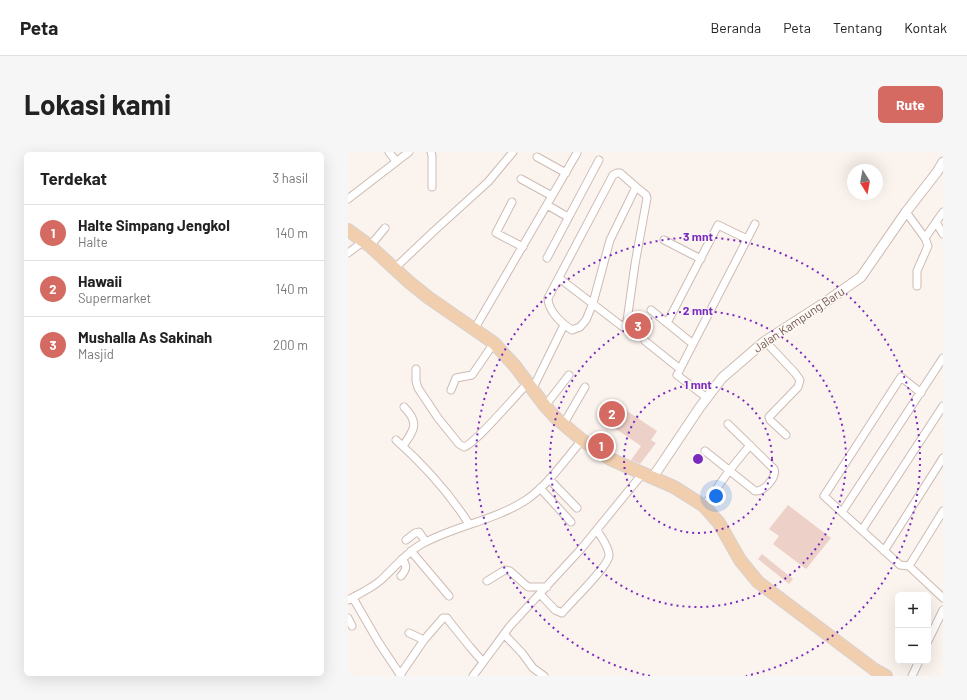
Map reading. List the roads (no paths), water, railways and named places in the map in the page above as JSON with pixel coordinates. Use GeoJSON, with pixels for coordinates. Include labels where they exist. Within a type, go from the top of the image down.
{"type":"FeatureCollection","features":[{"type":"Feature","properties":{"kind":"main road"},"geometry":{"type":"LineString","coordinates":[[348,230],[367,244],[429,298],[494,342],[510,360],[529,387],[545,406],[563,425],[582,440],[610,459],[683,492],[704,506],[719,523],[740,560],[758,582],[873,673],[886,676]]}},
{"type":"Feature","properties":{"kind":"street"},"geometry":{"type":"LineString","coordinates":[[389,152],[396,162]]}},
{"type":"Feature","properties":{"kind":"street"},"geometry":{"type":"LineString","coordinates":[[348,199],[409,152]]}},
{"type":"Feature","properties":{"kind":"street"},"geometry":{"type":"LineString","coordinates":[[431,152],[432,187]]}},
{"type":"Feature","properties":{"kind":"street"},"geometry":{"type":"LineString","coordinates":[[395,268],[488,182],[514,152]]}},
{"type":"Feature","properties":{"kind":"street"},"geometry":{"type":"LineString","coordinates":[[475,328],[577,153]]}},
{"type":"Feature","properties":{"kind":"street"},"geometry":{"type":"LineString","coordinates":[[537,157],[566,173]]}},
{"type":"Feature","properties":{"kind":"street"},"geometry":{"type":"LineString","coordinates":[[547,258],[599,160]]}},
{"type":"Feature","properties":{"kind":"street","name":"Jalan Kampung Baru"},"geometry":{"type":"LineString","coordinates":[[648,475],[722,378],[765,341],[861,277],[906,212],[940,174],[943,162]]}},
{"type":"Feature","properties":{"kind":"street"},"geometry":{"type":"LineString","coordinates":[[560,278],[593,303],[606,313],[620,325],[623,327],[625,326],[647,198],[646,195],[620,173],[613,175],[548,300],[550,306],[564,325],[572,330],[580,327],[586,320],[593,303],[610,240],[636,187]]}},
{"type":"Feature","properties":{"kind":"street"},"geometry":{"type":"LineString","coordinates":[[521,179],[552,196]]}},
{"type":"Feature","properties":{"kind":"street"},"geometry":{"type":"LineString","coordinates":[[512,202],[496,233],[523,247]]}},
{"type":"Feature","properties":{"kind":"street"},"geometry":{"type":"LineString","coordinates":[[547,205],[568,217]]}},
{"type":"Feature","properties":{"kind":"street"},"geometry":{"type":"LineString","coordinates":[[906,212],[925,238],[928,246],[918,271],[917,286]]}},
{"type":"Feature","properties":{"kind":"street"},"geometry":{"type":"LineString","coordinates":[[925,238],[943,212]]}},
{"type":"Feature","properties":{"kind":"street"},"geometry":{"type":"LineString","coordinates":[[936,222],[943,234]]}},
{"type":"Feature","properties":{"kind":"street"},"geometry":{"type":"LineString","coordinates":[[706,398],[677,375],[755,224]]}},
{"type":"Feature","properties":{"kind":"street"},"geometry":{"type":"LineString","coordinates":[[667,324],[718,225],[747,240]]}},
{"type":"Feature","properties":{"kind":"street"},"geometry":{"type":"LineString","coordinates":[[348,253],[367,244],[385,228]]}},
{"type":"Feature","properties":{"kind":"street"},"geometry":{"type":"LineString","coordinates":[[664,240],[701,259]]}},
{"type":"Feature","properties":{"kind":"street"},"geometry":{"type":"LineString","coordinates":[[651,310],[693,344]]}},
{"type":"Feature","properties":{"kind":"street"},"geometry":{"type":"LineString","coordinates":[[416,369],[416,383],[419,391],[459,444],[464,446],[468,445],[529,387],[564,325]]}},
{"type":"Feature","properties":{"kind":"street"},"geometry":{"type":"LineString","coordinates":[[645,341],[680,369]]}},
{"type":"Feature","properties":{"kind":"street"},"geometry":{"type":"LineString","coordinates":[[765,341],[797,374],[800,380],[798,387],[769,417],[770,420],[786,435]]}},
{"type":"Feature","properties":{"kind":"street"},"geometry":{"type":"LineString","coordinates":[[451,390],[456,378],[472,375],[494,342]]}},
{"type":"Feature","properties":{"kind":"street"},"geometry":{"type":"LineString","coordinates":[[842,512],[943,358]]}},
{"type":"Feature","properties":{"kind":"street"},"geometry":{"type":"LineString","coordinates":[[545,406],[569,375]]}},
{"type":"Feature","properties":{"kind":"street"},"geometry":{"type":"LineString","coordinates":[[921,393],[901,377],[824,496],[900,565],[909,566],[943,598]]}},
{"type":"Feature","properties":{"kind":"street"},"geometry":{"type":"LineString","coordinates":[[563,425],[584,387]]}},
{"type":"Feature","properties":{"kind":"street"},"geometry":{"type":"LineString","coordinates":[[862,530],[943,406]]}},
{"type":"Feature","properties":{"kind":"street"},"geometry":{"type":"LineString","coordinates":[[403,446],[413,431],[414,424],[411,415],[404,407]]}},
{"type":"Feature","properties":{"kind":"street"},"geometry":{"type":"LineString","coordinates":[[705,451],[757,492],[763,489],[772,479],[775,473],[774,469],[728,424]]}},
{"type":"Feature","properties":{"kind":"street"},"geometry":{"type":"LineString","coordinates":[[396,440],[435,477],[469,524]]}},
{"type":"Feature","properties":{"kind":"street"},"geometry":{"type":"LineString","coordinates":[[483,662],[447,618],[442,619],[424,640],[400,676],[350,599],[376,584],[411,551],[426,542],[469,524],[499,514],[533,495],[549,479],[582,440]]}},
{"type":"Feature","properties":{"kind":"street"},"geometry":{"type":"LineString","coordinates":[[704,506],[750,445]]}},
{"type":"Feature","properties":{"kind":"street"},"geometry":{"type":"LineString","coordinates":[[884,551],[943,458]]}},
{"type":"Feature","properties":{"kind":"street"},"geometry":{"type":"LineString","coordinates":[[473,676],[504,634],[648,475]]}},
{"type":"Feature","properties":{"kind":"street"},"geometry":{"type":"LineString","coordinates":[[549,479],[577,508]]}},
{"type":"Feature","properties":{"kind":"street"},"geometry":{"type":"LineString","coordinates":[[540,488],[572,522]]}},
{"type":"Feature","properties":{"kind":"street"},"geometry":{"type":"LineString","coordinates":[[909,566],[943,511]]}},
{"type":"Feature","properties":{"kind":"street"},"geometry":{"type":"LineString","coordinates":[[540,594],[555,610],[562,613],[598,574],[608,561],[609,556],[598,530]]}},
{"type":"Feature","properties":{"kind":"street"},"geometry":{"type":"LineString","coordinates":[[406,540],[415,533],[419,532],[426,542]]}},
{"type":"Feature","properties":{"kind":"street"},"geometry":{"type":"LineString","coordinates":[[411,551],[449,596]]}},
{"type":"Feature","properties":{"kind":"street"},"geometry":{"type":"LineString","coordinates":[[401,576],[406,568],[406,565],[402,559]]}},
{"type":"Feature","properties":{"kind":"street"},"geometry":{"type":"LineString","coordinates":[[488,582],[502,571],[507,570],[528,587],[533,602]]}},
{"type":"Feature","properties":{"kind":"street"},"geometry":{"type":"LineString","coordinates":[[528,587],[547,587]]}},
{"type":"Feature","properties":{"kind":"street"},"geometry":{"type":"LineString","coordinates":[[931,635],[943,610]]}},
{"type":"Feature","properties":{"kind":"street"},"geometry":{"type":"LineString","coordinates":[[348,618],[352,626]]}},
{"type":"Feature","properties":{"kind":"street"},"geometry":{"type":"LineString","coordinates":[[408,632],[424,640]]}},
{"type":"Feature","properties":{"kind":"street"},"geometry":{"type":"LineString","coordinates":[[504,634],[522,653],[533,668],[542,675]]}},
{"type":"Feature","properties":{"kind":"street"},"geometry":{"type":"LineString","coordinates":[[912,676],[918,664]]}},
{"type":"Feature","properties":{"kind":"place","name":"Mushalla As Sakinah"},"geometry":{"type":"Point","coordinates":[638,326]}},
{"type":"Feature","properties":{"kind":"place","name":"Hawaii"},"geometry":{"type":"Point","coordinates":[612,414]}},
{"type":"Feature","properties":{"kind":"place","name":"Halte Simpang Jengkol"},"geometry":{"type":"Point","coordinates":[601,446]}}]}
